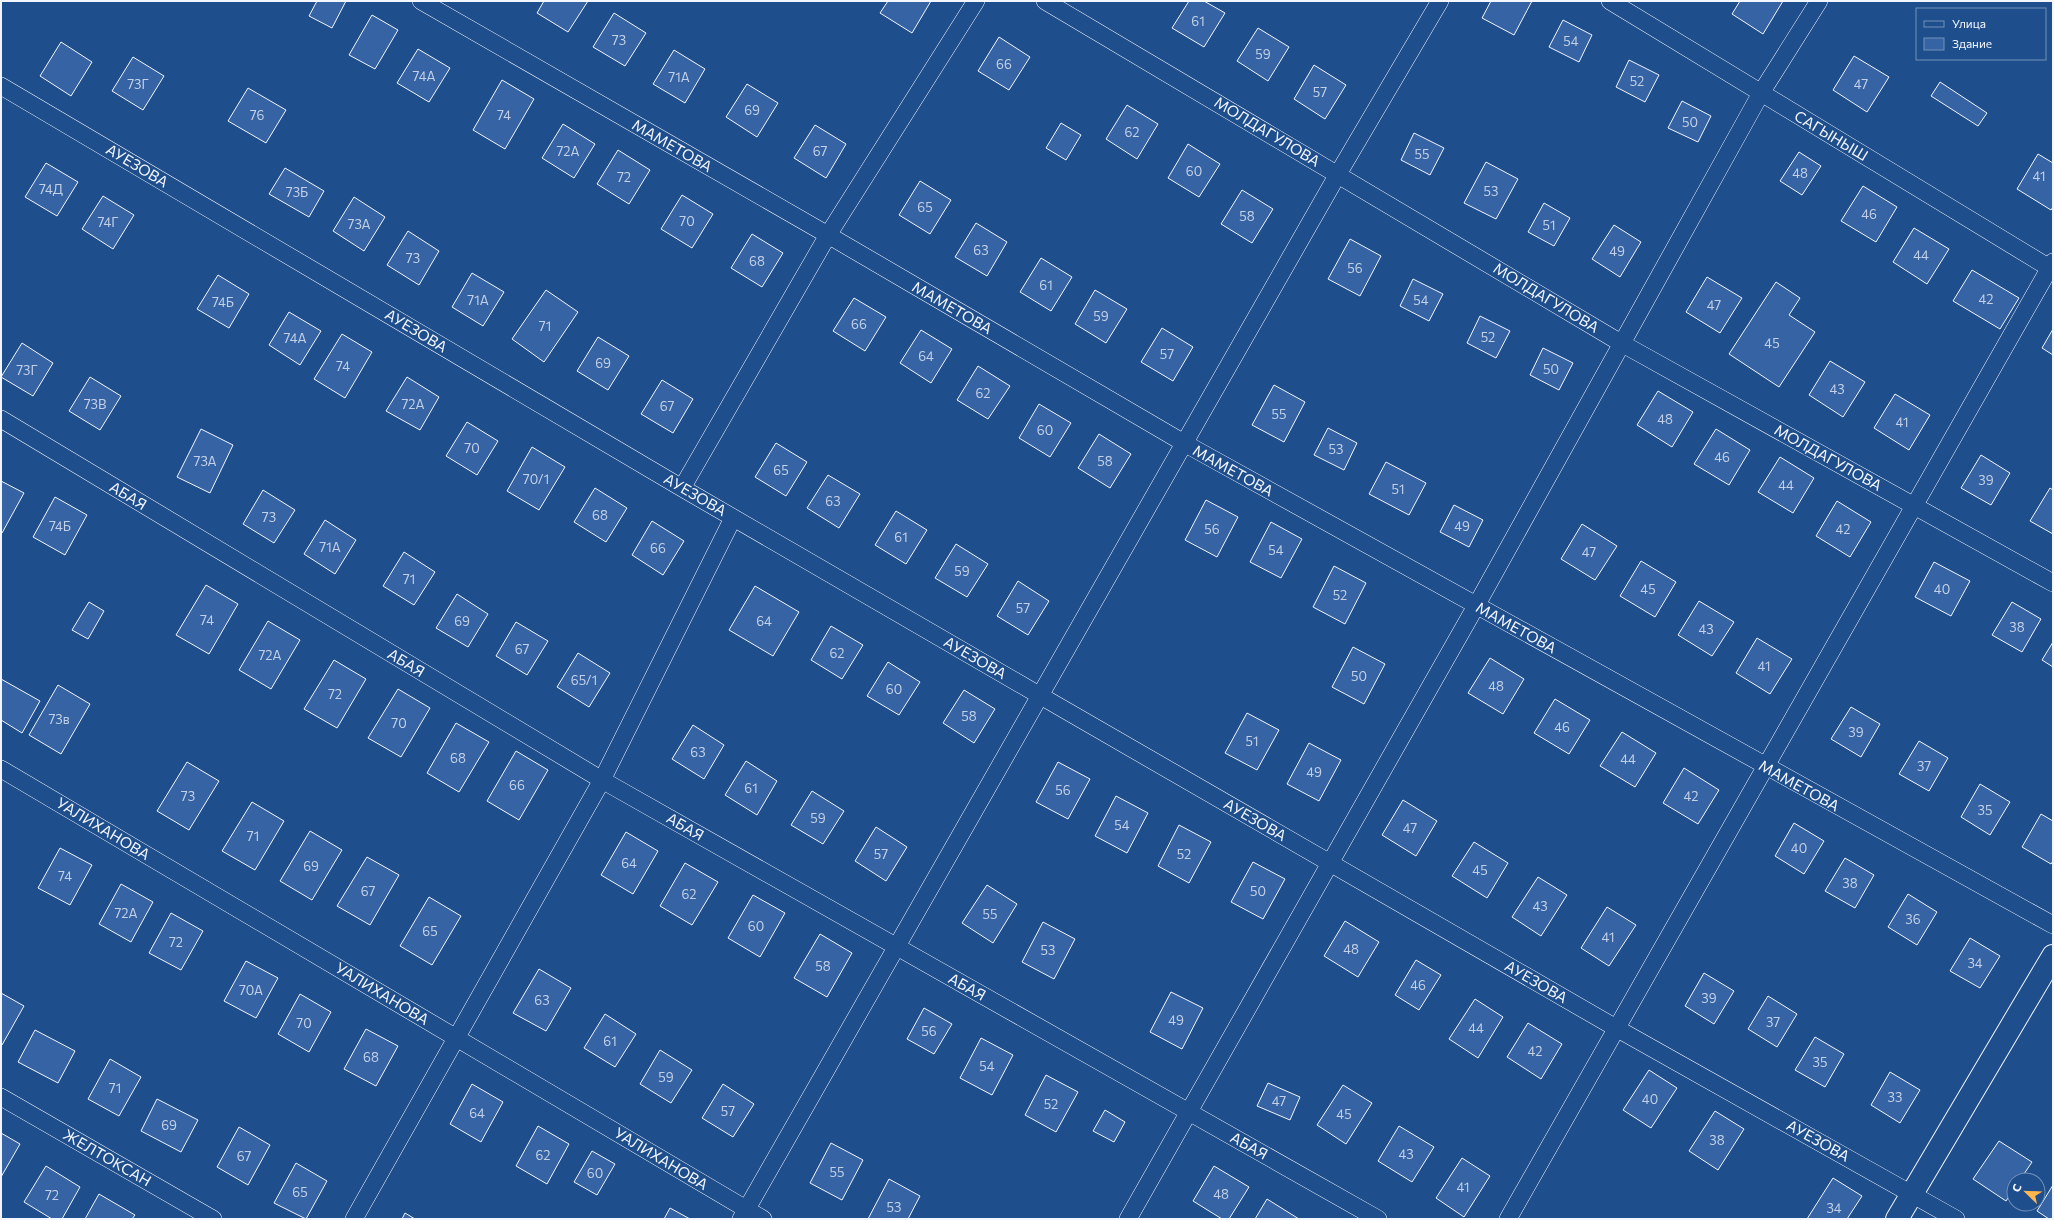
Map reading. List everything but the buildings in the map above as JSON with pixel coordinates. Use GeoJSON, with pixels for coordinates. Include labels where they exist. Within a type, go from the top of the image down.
{"type":"FeatureCollection","features":[{"type":"Feature","properties":{"kind":"street","name":"МАМЕТОВА"},"geometry":{"type":"LineString","coordinates":[[421,1],[828,235],[1184,443],[1764,767],[2053,925]]}},
{"type":"Feature","properties":{"kind":"street"},"geometry":{"type":"LineString","coordinates":[[682,488],[828,235],[976,1]]}},
{"type":"Feature","properties":{"kind":"street","name":"МОЛДАГУЛОВА"},"geometry":{"type":"LineString","coordinates":[[1045,1],[1621,343],[2053,583]]}},
{"type":"Feature","properties":{"kind":"street"},"geometry":{"type":"LineString","coordinates":[[744,1214],[895,947],[1338,174],[1440,1]]}},
{"type":"Feature","properties":{"kind":"street","name":"САГЫНЫШ"},"geometry":{"type":"LineString","coordinates":[[1610,1],[2052,267]]}},
{"type":"Feature","properties":{"kind":"street"},"geometry":{"type":"LineString","coordinates":[[1128,1219],[1187,1112],[1476,606],[1761,93],[1819,1]]}},
{"type":"Feature","properties":{"kind":"street","name":"АУЕЗОВА"},"geometry":{"type":"LineString","coordinates":[[1,86],[733,518],[1039,696],[1616,1028],[1956,1219]]}},
{"type":"Feature","properties":{"kind":"street"},"geometry":{"type":"LineString","coordinates":[[1508,1219],[1913,505],[2052,267]]}},
{"type":"Feature","properties":{"kind":"street","name":"АБАЯ"},"geometry":{"type":"LineString","coordinates":[[1,419],[602,780],[1378,1219]]}},
{"type":"Feature","properties":{"kind":"street"},"geometry":{"type":"LineString","coordinates":[[354,1219],[602,780],[733,518]]}},
{"type":"Feature","properties":{"kind":"street","name":"УАЛИХАНОВА"},"geometry":{"type":"LineString","coordinates":[[1,769],[455,1038],[744,1214],[763,1219]]}},
{"type":"Feature","properties":{"kind":"street"},"geometry":{"type":"LineString","coordinates":[[1897,1219],[2053,956]]}},
{"type":"Feature","properties":{"kind":"street","name":"ЖЕЛТОКСАН"},"geometry":{"type":"LineString","coordinates":[[1,1096],[213,1219]]}}]}
